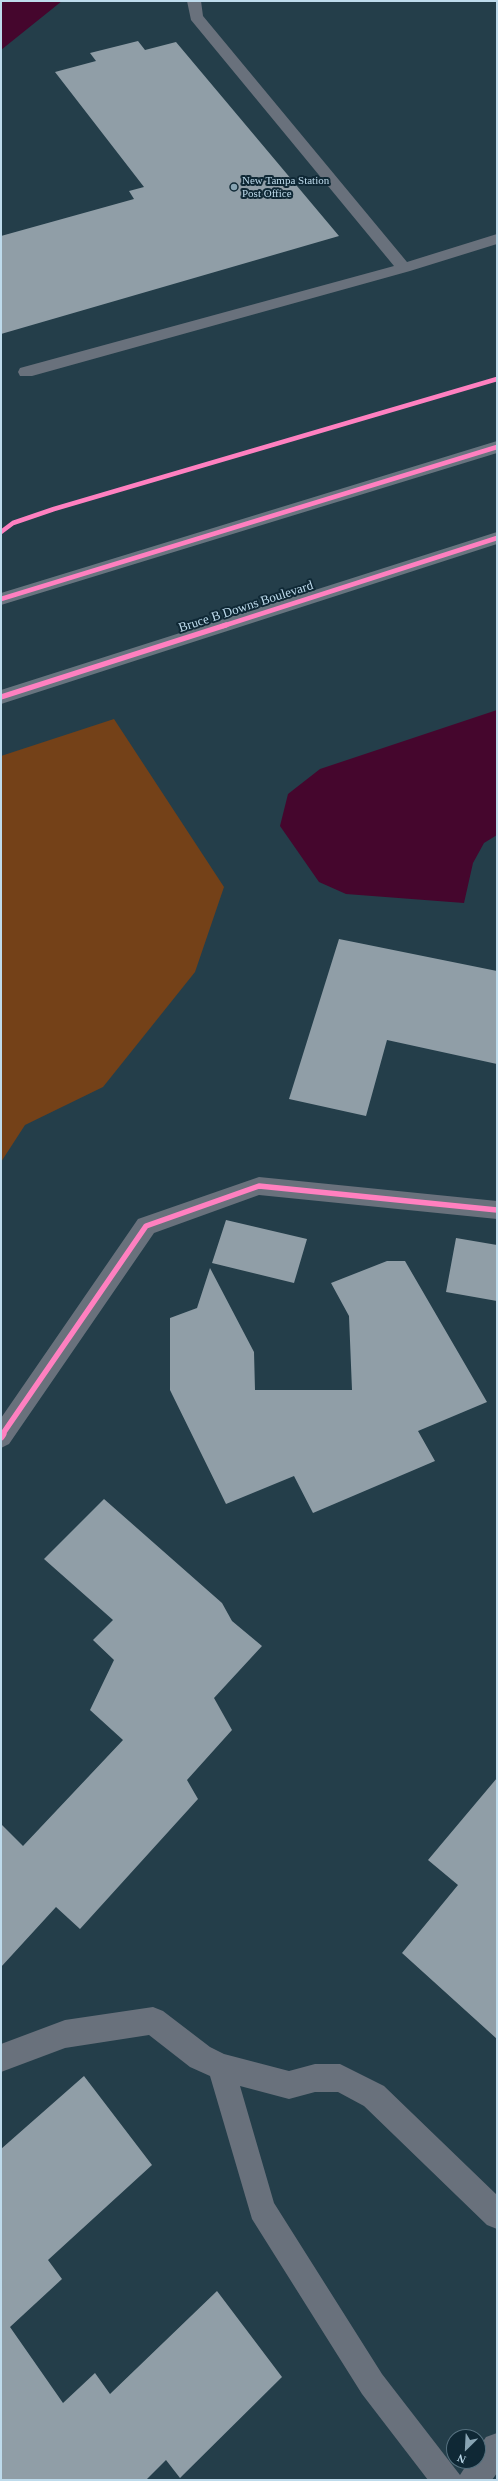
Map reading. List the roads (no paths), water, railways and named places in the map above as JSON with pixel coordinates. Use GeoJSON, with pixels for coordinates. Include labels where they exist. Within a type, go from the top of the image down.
{"type":"FeatureCollection","features":[{"type":"Feature","properties":{"kind":"main road"},"geometry":{"type":"LineString","coordinates":[[1,599],[497,447]]}},
{"type":"Feature","properties":{"kind":"main road","name":"Bruce B Downs Boulevard"},"geometry":{"type":"LineString","coordinates":[[1,697],[497,538]]}},
{"type":"Feature","properties":{"kind":"street"},"geometry":{"type":"LineString","coordinates":[[194,1],[196,17],[404,268]]}},
{"type":"Feature","properties":{"kind":"street"},"geometry":{"type":"LineString","coordinates":[[26,372],[404,268],[497,239]]}},
{"type":"Feature","properties":{"kind":"street"},"geometry":{"type":"LineString","coordinates":[[1,1437],[146,1226],[258,1186],[497,1210]]}},
{"type":"Feature","properties":{"kind":"street"},"geometry":{"type":"LineString","coordinates":[[1,2058],[65,2034],[153,2021],[200,2057],[221,2067],[289,2084],[315,2078],[340,2078],[374,2096],[497,2215]]}},
{"type":"Feature","properties":{"kind":"street"},"geometry":{"type":"LineString","coordinates":[[221,2067],[262,2209],[372,2384],[447,2480]]}},
{"type":"Feature","properties":{"kind":"street"},"geometry":{"type":"LineString","coordinates":[[474,2480],[497,2448]]}},
{"type":"Feature","properties":{"kind":"place","name":"New Tampa Station Post Office"},"geometry":{"type":"Point","coordinates":[234,187]}}]}
